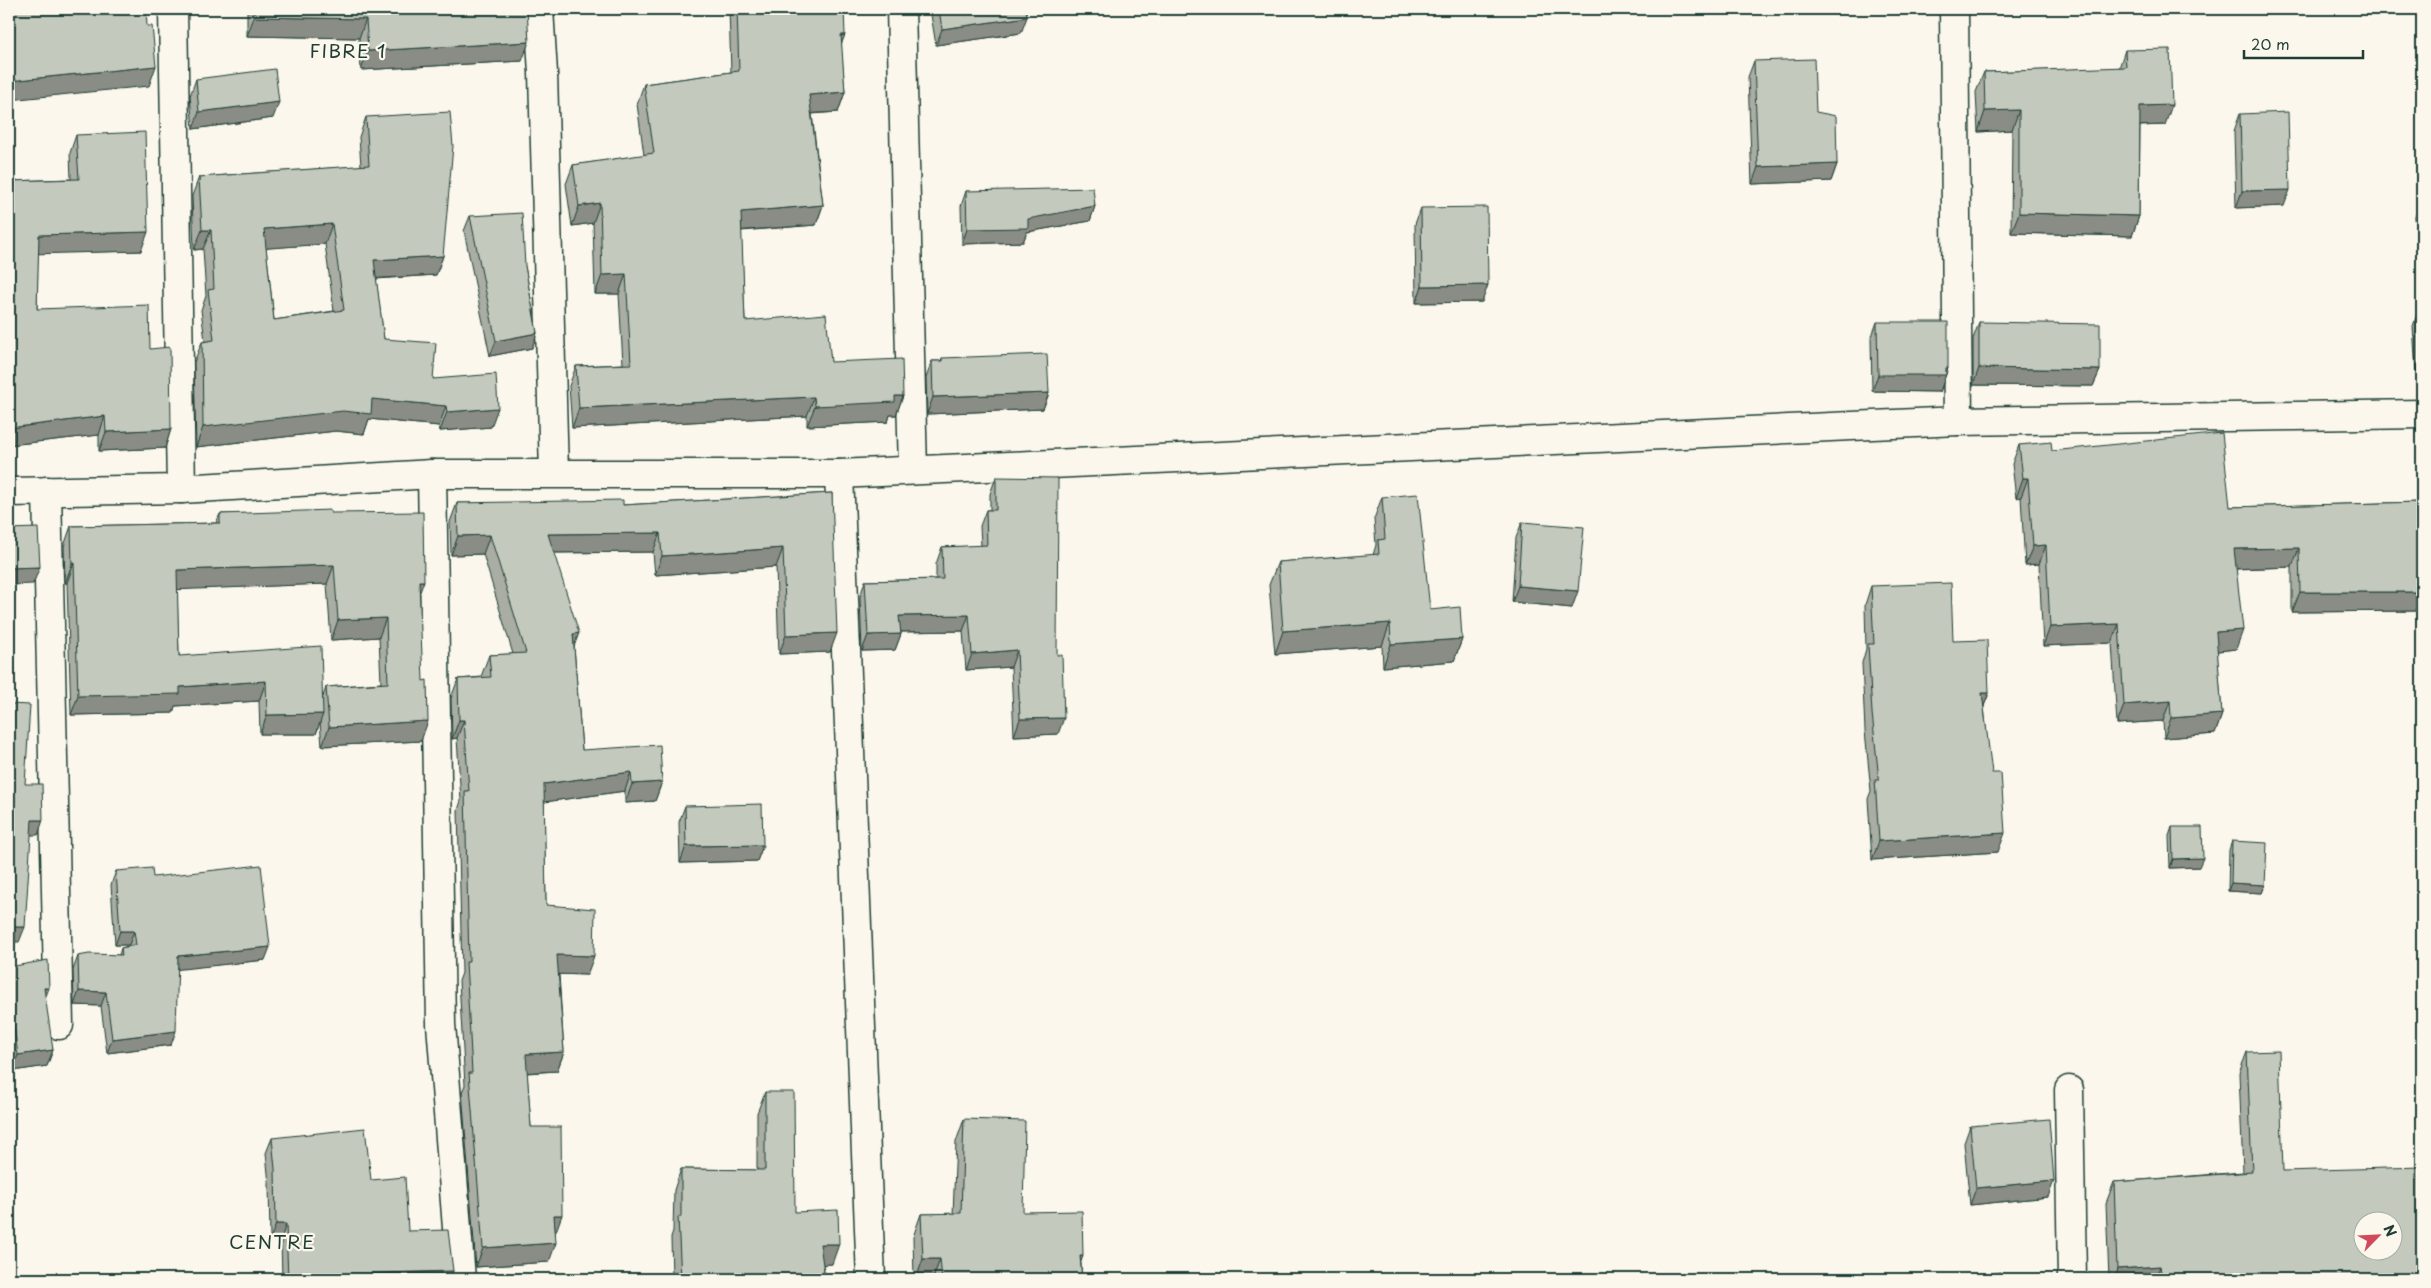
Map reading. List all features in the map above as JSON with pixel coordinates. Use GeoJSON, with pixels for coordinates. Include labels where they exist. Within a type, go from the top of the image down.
{"type":"FeatureCollection","features":[{"type":"Feature","properties":{"kind":"street"},"geometry":{"type":"LineString","coordinates":[[173,9],[181,489]]}},
{"type":"Feature","properties":{"kind":"street"},"geometry":{"type":"LineString","coordinates":[[539,9],[543,73],[554,473]]}},
{"type":"Feature","properties":{"kind":"street"},"geometry":{"type":"LineString","coordinates":[[901,9],[913,470]]}},
{"type":"Feature","properties":{"kind":"street"},"geometry":{"type":"LineString","coordinates":[[1954,9],[1958,421]]}},
{"type":"Feature","properties":{"kind":"street"},"geometry":{"type":"LineString","coordinates":[[9,492],[181,489],[432,474],[839,474],[1958,421],[2422,414]]}},
{"type":"Feature","properties":{"kind":"street"},"geometry":{"type":"LineString","coordinates":[[432,474],[441,1024],[461,1279]]}},
{"type":"Feature","properties":{"kind":"street"},"geometry":{"type":"LineString","coordinates":[[839,474],[871,1279]]}},
{"type":"Feature","properties":{"kind":"street"},"geometry":{"type":"LineString","coordinates":[[47,491],[59,1025]]}},
{"type":"Feature","properties":{"kind":"street"},"geometry":{"type":"LineString","coordinates":[[2068,1090],[2072,1279]]}},
{"type":"Feature","properties":{"kind":"building"},"geometry":{"type":"Polygon","coordinates":[[[9,9],[146,9],[147,26],[152,26],[156,66],[9,81],[9,9]]]}},
{"type":"Feature","properties":{"kind":"building"},"geometry":{"type":"Polygon","coordinates":[[[254,9],[527,9],[529,42],[368,51],[366,19],[254,17],[254,9]]]}},
{"type":"Feature","properties":{"kind":"building"},"geometry":{"type":"Polygon","coordinates":[[[737,9],[844,9],[845,35],[841,35],[845,92],[809,95],[823,205],[741,212],[745,321],[826,314],[831,362],[902,359],[903,396],[895,396],[895,402],[815,406],[814,397],[579,408],[576,366],[631,364],[626,274],[602,275],[600,203],[579,206],[573,165],[654,153],[644,84],[739,71],[737,9]]]}},
{"type":"Feature","properties":{"kind":"building"},"geometry":{"type":"Polygon","coordinates":[[[939,9],[1026,9],[1027,17],[942,29],[939,9]]]}},
{"type":"Feature","properties":{"kind":"building"},"geometry":{"type":"Polygon","coordinates":[[[2170,49],[2172,105],[2140,106],[2139,216],[2019,213],[2019,110],[1985,111],[1984,72],[2126,67],[2125,50],[2170,49]]]}},
{"type":"Feature","properties":{"kind":"building"},"geometry":{"type":"Polygon","coordinates":[[[1814,59],[1816,112],[1836,116],[1837,164],[1758,167],[1754,61],[1814,59]]]}},
{"type":"Feature","properties":{"kind":"building"},"geometry":{"type":"Polygon","coordinates":[[[275,69],[279,102],[199,112],[196,79],[275,69]]]}},
{"type":"Feature","properties":{"kind":"building"},"geometry":{"type":"Polygon","coordinates":[[[450,112],[453,146],[443,256],[374,260],[384,339],[436,343],[433,379],[496,374],[498,408],[447,412],[446,406],[372,399],[371,414],[343,411],[203,427],[202,342],[214,340],[208,290],[214,289],[211,230],[202,230],[199,177],[369,165],[366,117],[450,112]],[[332,224],[264,229],[274,320],[344,310],[332,224]]]}},
{"type":"Feature","properties":{"kind":"building"},"geometry":{"type":"Polygon","coordinates":[[[2288,112],[2290,190],[2242,191],[2240,114],[2288,112]]]}},
{"type":"Feature","properties":{"kind":"building"},"geometry":{"type":"Polygon","coordinates":[[[145,132],[148,232],[39,235],[37,309],[149,305],[150,349],[170,347],[171,429],[106,432],[105,416],[9,428],[9,181],[79,179],[76,135],[145,132]]]}},
{"type":"Feature","properties":{"kind":"building"},"geometry":{"type":"Polygon","coordinates":[[[1093,188],[1095,206],[1028,219],[1028,228],[967,229],[966,191],[1093,188]]]}},
{"type":"Feature","properties":{"kind":"building"},"geometry":{"type":"Polygon","coordinates":[[[1487,207],[1488,285],[1422,286],[1421,208],[1487,207]]]}},
{"type":"Feature","properties":{"kind":"building"},"geometry":{"type":"Polygon","coordinates":[[[522,213],[525,266],[537,333],[496,341],[470,216],[522,213]]]}},
{"type":"Feature","properties":{"kind":"building"},"geometry":{"type":"Polygon","coordinates":[[[1877,322],[1948,322],[1948,368],[1946,368],[1946,375],[1878,375],[1877,322]]]}},
{"type":"Feature","properties":{"kind":"building"},"geometry":{"type":"Polygon","coordinates":[[[1979,322],[2100,324],[2100,370],[1979,368],[1979,322]]]}},
{"type":"Feature","properties":{"kind":"building"},"geometry":{"type":"Polygon","coordinates":[[[1047,354],[1049,393],[933,397],[932,361],[942,361],[942,358],[1047,354]]]}},
{"type":"Feature","properties":{"kind":"building"},"geometry":{"type":"Polygon","coordinates":[[[2222,433],[2230,507],[2422,502],[2422,592],[2300,592],[2299,548],[2234,549],[2243,630],[2216,632],[2222,714],[2171,718],[2170,701],[2124,705],[2119,624],[2050,627],[2046,545],[2033,546],[2028,478],[2023,478],[2019,445],[2051,442],[2052,451],[2222,433]]]}},
{"type":"Feature","properties":{"kind":"building"},"geometry":{"type":"Polygon","coordinates":[[[996,477],[1058,478],[1057,655],[1062,655],[1064,718],[1020,719],[1017,650],[972,654],[969,615],[899,616],[901,634],[868,635],[865,581],[943,579],[942,547],[987,545],[986,510],[996,510],[996,477]]]}},
{"type":"Feature","properties":{"kind":"building"},"geometry":{"type":"Polygon","coordinates":[[[832,493],[837,633],[786,635],[783,548],[662,556],[660,533],[548,534],[579,633],[573,634],[582,750],[660,745],[662,782],[632,784],[631,772],[544,784],[546,905],[595,909],[594,956],[557,955],[564,1052],[526,1054],[531,1127],[561,1127],[562,1215],[554,1215],[556,1243],[483,1248],[469,1073],[472,1073],[466,962],[469,962],[465,791],[469,791],[464,720],[459,720],[458,679],[491,677],[489,655],[526,653],[490,535],[458,536],[457,503],[623,500],[623,505],[832,493]]]}},
{"type":"Feature","properties":{"kind":"building"},"geometry":{"type":"Polygon","coordinates":[[[1418,494],[1430,610],[1460,607],[1462,639],[1391,644],[1390,623],[1283,631],[1278,562],[1379,554],[1378,540],[1385,539],[1382,497],[1418,494]]]}},
{"type":"Feature","properties":{"kind":"building"},"geometry":{"type":"Polygon","coordinates":[[[331,510],[331,513],[423,512],[424,581],[419,581],[423,681],[427,680],[428,721],[329,727],[326,687],[388,683],[386,618],[338,620],[334,565],[177,570],[179,656],[321,646],[323,714],[267,715],[266,681],[180,687],[180,694],[78,696],[71,526],[220,523],[220,514],[331,510]]]}},
{"type":"Feature","properties":{"kind":"building"},"geometry":{"type":"Polygon","coordinates":[[[1522,522],[1584,527],[1578,591],[1518,586],[1522,522]]]}},
{"type":"Feature","properties":{"kind":"building"},"geometry":{"type":"Polygon","coordinates":[[[38,528],[40,567],[9,568],[9,529],[38,528]]]}},
{"type":"Feature","properties":{"kind":"building"},"geometry":{"type":"Polygon","coordinates":[[[1951,583],[1953,641],[1987,640],[1989,693],[1982,693],[1992,773],[2001,773],[2005,833],[1879,841],[1875,780],[1879,780],[1872,713],[1868,644],[1874,644],[1871,586],[1951,583]]]}},
{"type":"Feature","properties":{"kind":"building"},"geometry":{"type":"Polygon","coordinates":[[[9,704],[30,705],[25,784],[42,784],[43,820],[32,820],[25,927],[9,927],[9,704]]]}},
{"type":"Feature","properties":{"kind":"building"},"geometry":{"type":"Polygon","coordinates":[[[762,804],[763,845],[686,846],[685,806],[762,804]]]}},
{"type":"Feature","properties":{"kind":"building"},"geometry":{"type":"Polygon","coordinates":[[[2172,827],[2202,827],[2203,858],[2173,859],[2172,827]]]}},
{"type":"Feature","properties":{"kind":"building"},"geometry":{"type":"Polygon","coordinates":[[[2232,841],[2267,843],[2265,885],[2231,883],[2232,841]]]}},
{"type":"Feature","properties":{"kind":"building"},"geometry":{"type":"Polygon","coordinates":[[[261,865],[270,947],[178,956],[176,1031],[112,1039],[106,992],[79,991],[78,956],[89,954],[122,955],[121,948],[136,945],[134,931],[120,931],[116,871],[152,868],[153,877],[261,865]]]}},
{"type":"Feature","properties":{"kind":"building"},"geometry":{"type":"Polygon","coordinates":[[[48,960],[49,988],[44,988],[53,1050],[18,1055],[9,989],[9,967],[48,960]]]}},
{"type":"Feature","properties":{"kind":"building"},"geometry":{"type":"Polygon","coordinates":[[[2279,1051],[2283,1171],[2422,1167],[2422,1279],[2162,1279],[2160,1266],[2117,1269],[2114,1182],[2252,1172],[2247,1052],[2279,1051]]]}},
{"type":"Feature","properties":{"kind":"building"},"geometry":{"type":"Polygon","coordinates":[[[765,1092],[794,1092],[795,1212],[838,1210],[839,1244],[820,1244],[825,1279],[681,1279],[678,1217],[681,1217],[681,1169],[765,1170],[765,1092]]]}},
{"type":"Feature","properties":{"kind":"building"},"geometry":{"type":"Polygon","coordinates":[[[964,1119],[1025,1121],[1023,1212],[1082,1211],[1083,1256],[1080,1256],[1082,1279],[942,1279],[940,1259],[923,1259],[921,1214],[961,1213],[964,1119]]]}},
{"type":"Feature","properties":{"kind":"building"},"geometry":{"type":"Polygon","coordinates":[[[2049,1119],[2054,1181],[1976,1188],[1970,1126],[2049,1119]]]}},
{"type":"Feature","properties":{"kind":"building"},"geometry":{"type":"Polygon","coordinates":[[[365,1128],[371,1180],[405,1177],[408,1231],[448,1230],[453,1271],[350,1274],[350,1279],[288,1279],[286,1224],[276,1224],[275,1169],[272,1138],[365,1128]]]}},
{"type":"Feature","properties":{"kind":"building"},"geometry":{"type":"Polygon","coordinates":[[[2000,1272],[2001,1279],[1963,1279],[2000,1272]]]}},
{"type":"Feature","properties":{"kind":"district","name":"FIBRE 1"},"geometry":{"type":"Point","coordinates":[348,50]}},
{"type":"Feature","properties":{"kind":"district","name":"CENTRE"},"geometry":{"type":"Point","coordinates":[272,1241]}}]}
